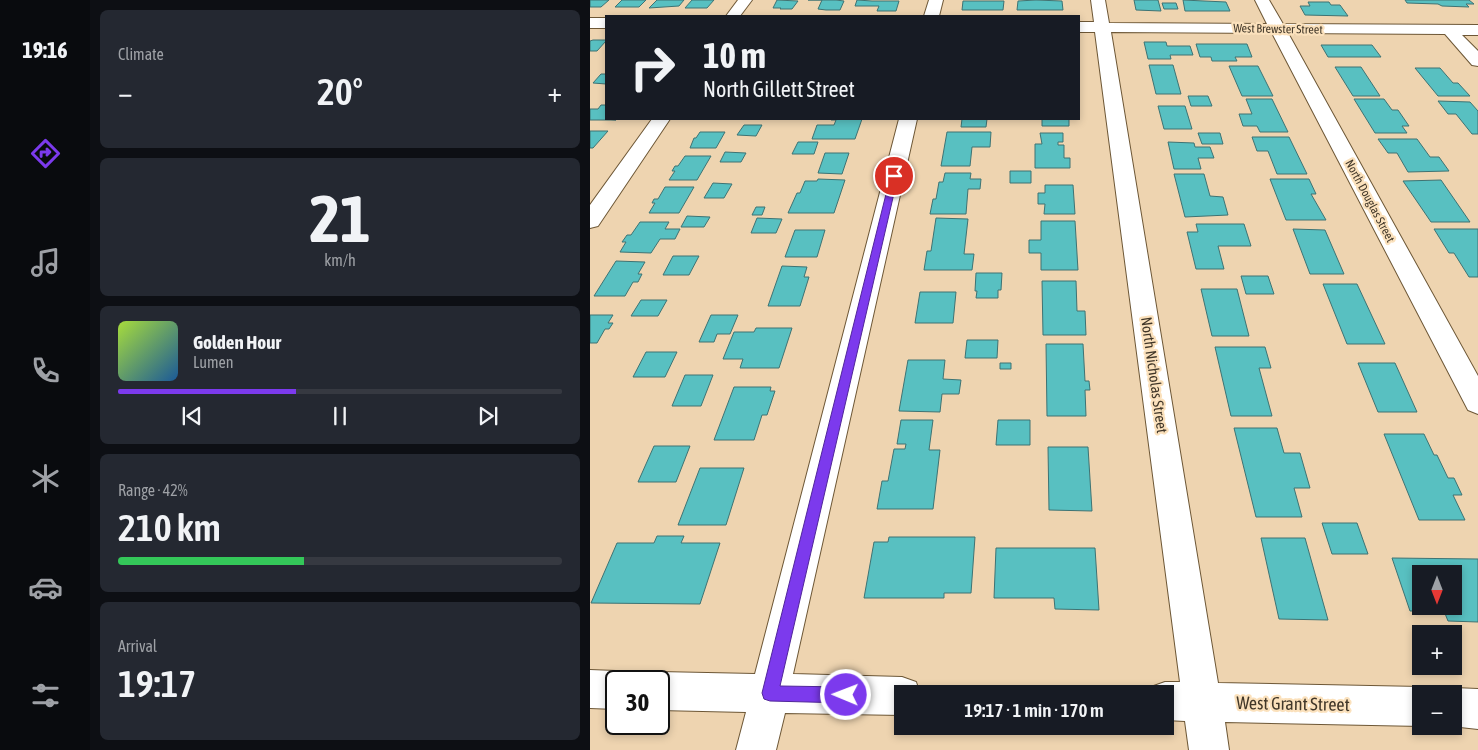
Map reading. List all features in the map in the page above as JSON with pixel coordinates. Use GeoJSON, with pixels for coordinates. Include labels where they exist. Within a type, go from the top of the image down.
{"type":"FeatureCollection","features":[{"type":"Feature","properties":{"kind":"street"},"geometry":{"type":"LineString","coordinates":[[734,15],[744,0]]}},
{"type":"Feature","properties":{"kind":"street"},"geometry":{"type":"LineString","coordinates":[[932,15],[936,0]]}},
{"type":"Feature","properties":{"kind":"street","name":"North Nicholas Street"},"geometry":{"type":"LineString","coordinates":[[1098,0],[1091,27],[1209,750]]}},
{"type":"Feature","properties":{"kind":"street","name":"North Douglas Street"},"geometry":{"type":"LineString","coordinates":[[1262,0],[1478,402]]}},
{"type":"Feature","properties":{"kind":"street"},"geometry":{"type":"LineString","coordinates":[[1467,18],[1478,30]]}},
{"type":"Feature","properties":{"kind":"street"},"geometry":{"type":"LineString","coordinates":[[590,23],[605,23]]}},
{"type":"Feature","properties":{"kind":"street","name":"West Brewster Street"},"geometry":{"type":"LineString","coordinates":[[1091,27],[1478,30]]}},
{"type":"Feature","properties":{"kind":"street"},"geometry":{"type":"LineString","coordinates":[[1449,30],[1478,61]]}},
{"type":"Feature","properties":{"kind":"street"},"geometry":{"type":"LineString","coordinates":[[590,221],[660,120]]}},
{"type":"Feature","properties":{"kind":"street"},"geometry":{"type":"LineString","coordinates":[[756,750],[908,120]]}},
{"type":"Feature","properties":{"kind":"street"},"geometry":{"type":"LineString","coordinates":[[590,689],[605,690]]}},
{"type":"Feature","properties":{"kind":"street"},"geometry":{"type":"LineString","coordinates":[[670,691],[894,696]]}},
{"type":"Feature","properties":{"kind":"street","name":"West Grant Street"},"geometry":{"type":"LineString","coordinates":[[1174,701],[1412,707]]}},
{"type":"Feature","properties":{"kind":"street"},"geometry":{"type":"LineString","coordinates":[[1462,708],[1478,709]]}},
{"type":"Feature","properties":{"kind":"building"},"geometry":{"type":"Polygon","coordinates":[[[590,0],[609,0],[601,7],[590,7],[590,0]]]}},
{"type":"Feature","properties":{"kind":"building"},"geometry":{"type":"Polygon","coordinates":[[[622,0],[646,0],[639,7],[615,7],[622,0]]]}},
{"type":"Feature","properties":{"kind":"building"},"geometry":{"type":"Polygon","coordinates":[[[657,0],[684,0],[679,6],[649,8],[657,0]]]}},
{"type":"Feature","properties":{"kind":"building"},"geometry":{"type":"Polygon","coordinates":[[[692,0],[714,0],[707,8],[685,8],[692,0]]]}},
{"type":"Feature","properties":{"kind":"building"},"geometry":{"type":"Polygon","coordinates":[[[777,0],[798,1],[792,9],[773,8],[777,0]]]}},
{"type":"Feature","properties":{"kind":"building"},"geometry":{"type":"Polygon","coordinates":[[[822,0],[844,1],[840,10],[818,9],[822,0]]]}},
{"type":"Feature","properties":{"kind":"building"},"geometry":{"type":"Polygon","coordinates":[[[857,0],[899,1],[896,11],[877,11],[879,6],[855,6],[857,0]]]}},
{"type":"Feature","properties":{"kind":"building"},"geometry":{"type":"Polygon","coordinates":[[[1134,0],[1158,0],[1161,11],[1136,10],[1134,0]]]}},
{"type":"Feature","properties":{"kind":"building"},"geometry":{"type":"Polygon","coordinates":[[[1183,0],[1226,2],[1230,11],[1185,11],[1183,0]]]}},
{"type":"Feature","properties":{"kind":"building"},"geometry":{"type":"Polygon","coordinates":[[[1405,0],[1469,0],[1474,4],[1466,4],[1469,7],[1442,6],[1438,4],[1407,3],[1405,0]]]}},
{"type":"Feature","properties":{"kind":"building"},"geometry":{"type":"Polygon","coordinates":[[[963,1],[1004,1],[1003,10],[962,10],[963,1]]]}},
{"type":"Feature","properties":{"kind":"building"},"geometry":{"type":"Polygon","coordinates":[[[1018,1],[1062,1],[1063,10],[1017,10],[1018,1]]]}},
{"type":"Feature","properties":{"kind":"building"},"geometry":{"type":"Polygon","coordinates":[[[1308,2],[1329,2],[1331,5],[1340,5],[1348,16],[1305,15],[1300,6],[1310,6],[1308,2]]]}},
{"type":"Feature","properties":{"kind":"building"},"geometry":{"type":"Polygon","coordinates":[[[1162,3],[1176,3],[1178,9],[1164,9],[1162,3]]]}},
{"type":"Feature","properties":{"kind":"building"},"geometry":{"type":"Polygon","coordinates":[[[605,40],[605,42],[597,51],[590,51],[590,41],[605,40]]]}},
{"type":"Feature","properties":{"kind":"building"},"geometry":{"type":"Polygon","coordinates":[[[1144,42],[1166,42],[1167,46],[1190,46],[1193,55],[1170,55],[1171,59],[1148,59],[1144,42]]]}},
{"type":"Feature","properties":{"kind":"building"},"geometry":{"type":"Polygon","coordinates":[[[1196,44],[1247,44],[1252,57],[1235,57],[1237,61],[1212,61],[1211,57],[1200,57],[1196,44]]]}},
{"type":"Feature","properties":{"kind":"building"},"geometry":{"type":"Polygon","coordinates":[[[1321,45],[1372,45],[1381,57],[1328,57],[1321,45]]]}},
{"type":"Feature","properties":{"kind":"building"},"geometry":{"type":"Polygon","coordinates":[[[1149,65],[1173,65],[1181,94],[1156,94],[1149,65]]]}},
{"type":"Feature","properties":{"kind":"building"},"geometry":{"type":"Polygon","coordinates":[[[1229,66],[1258,66],[1273,96],[1242,96],[1229,66]]]}},
{"type":"Feature","properties":{"kind":"building"},"geometry":{"type":"Polygon","coordinates":[[[1335,67],[1361,67],[1380,96],[1353,96],[1335,67]]]}},
{"type":"Feature","properties":{"kind":"building"},"geometry":{"type":"Polygon","coordinates":[[[1415,68],[1440,68],[1453,83],[1458,83],[1470,96],[1438,96],[1415,68]]]}},
{"type":"Feature","properties":{"kind":"building"},"geometry":{"type":"Polygon","coordinates":[[[601,74],[605,74],[605,84],[593,83],[601,74]]]}},
{"type":"Feature","properties":{"kind":"building"},"geometry":{"type":"Polygon","coordinates":[[[1188,96],[1208,96],[1212,106],[1191,106],[1188,96]]]}},
{"type":"Feature","properties":{"kind":"building"},"geometry":{"type":"Polygon","coordinates":[[[1246,99],[1272,99],[1288,132],[1260,132],[1257,126],[1243,126],[1239,114],[1252,114],[1246,99]]]}},
{"type":"Feature","properties":{"kind":"building"},"geometry":{"type":"Polygon","coordinates":[[[1354,99],[1384,99],[1392,110],[1398,110],[1409,126],[1402,126],[1407,133],[1375,133],[1354,99]]]}},
{"type":"Feature","properties":{"kind":"building"},"geometry":{"type":"Polygon","coordinates":[[[1438,101],[1470,102],[1478,111],[1478,134],[1472,134],[1456,114],[1448,114],[1438,101]]]}},
{"type":"Feature","properties":{"kind":"building"},"geometry":{"type":"Polygon","coordinates":[[[601,105],[605,105],[605,120],[590,120],[590,109],[598,109],[601,105]]]}},
{"type":"Feature","properties":{"kind":"building"},"geometry":{"type":"Polygon","coordinates":[[[1158,106],[1185,106],[1192,129],[1164,129],[1158,106]]]}},
{"type":"Feature","properties":{"kind":"building"},"geometry":{"type":"Polygon","coordinates":[[[836,120],[862,120],[855,139],[812,139],[817,125],[834,125],[836,120]]]}},
{"type":"Feature","properties":{"kind":"building"},"geometry":{"type":"Polygon","coordinates":[[[962,120],[987,120],[986,127],[961,127],[962,120]]]}},
{"type":"Feature","properties":{"kind":"building"},"geometry":{"type":"Polygon","coordinates":[[[1042,120],[1069,120],[1069,126],[1042,126],[1042,120]]]}},
{"type":"Feature","properties":{"kind":"building"},"geometry":{"type":"Polygon","coordinates":[[[744,125],[762,125],[756,136],[737,135],[744,125]]]}},
{"type":"Feature","properties":{"kind":"building"},"geometry":{"type":"Polygon","coordinates":[[[590,131],[608,131],[593,148],[590,148],[590,131]]]}},
{"type":"Feature","properties":{"kind":"building"},"geometry":{"type":"Polygon","coordinates":[[[700,132],[725,132],[716,148],[690,148],[694,138],[700,132]]]}},
{"type":"Feature","properties":{"kind":"building"},"geometry":{"type":"Polygon","coordinates":[[[947,132],[991,132],[990,147],[972,147],[970,166],[941,166],[947,132]]]}},
{"type":"Feature","properties":{"kind":"building"},"geometry":{"type":"Polygon","coordinates":[[[1040,133],[1063,133],[1063,142],[1058,142],[1058,145],[1064,145],[1064,158],[1070,158],[1070,168],[1035,168],[1035,144],[1042,144],[1040,133]]]}},
{"type":"Feature","properties":{"kind":"building"},"geometry":{"type":"Polygon","coordinates":[[[1198,133],[1220,133],[1223,144],[1202,144],[1198,133]]]}},
{"type":"Feature","properties":{"kind":"building"},"geometry":{"type":"Polygon","coordinates":[[[1252,137],[1289,137],[1307,174],[1277,174],[1268,151],[1257,151],[1252,137]]]}},
{"type":"Feature","properties":{"kind":"building"},"geometry":{"type":"Polygon","coordinates":[[[1378,139],[1417,139],[1430,157],[1439,157],[1449,171],[1408,172],[1397,153],[1388,153],[1378,139]]]}},
{"type":"Feature","properties":{"kind":"building"},"geometry":{"type":"Polygon","coordinates":[[[798,142],[818,142],[814,154],[792,154],[798,142]]]}},
{"type":"Feature","properties":{"kind":"building"},"geometry":{"type":"Polygon","coordinates":[[[1168,142],[1194,143],[1195,147],[1210,147],[1214,158],[1198,158],[1201,169],[1174,169],[1168,142]]]}},
{"type":"Feature","properties":{"kind":"building"},"geometry":{"type":"Polygon","coordinates":[[[725,152],[746,153],[741,162],[720,162],[725,152]]]}},
{"type":"Feature","properties":{"kind":"building"},"geometry":{"type":"Polygon","coordinates":[[[825,153],[849,153],[842,174],[818,173],[825,153]]]}},
{"type":"Feature","properties":{"kind":"building"},"geometry":{"type":"Polygon","coordinates":[[[685,156],[711,156],[697,180],[669,180],[675,171],[672,171],[675,166],[678,166],[685,156]]]}},
{"type":"Feature","properties":{"kind":"building"},"geometry":{"type":"Polygon","coordinates":[[[1010,171],[1031,171],[1031,183],[1010,183],[1010,171]]]}},
{"type":"Feature","properties":{"kind":"building"},"geometry":{"type":"Polygon","coordinates":[[[945,173],[971,173],[970,179],[981,179],[980,189],[968,189],[966,214],[930,214],[933,199],[936,199],[939,182],[943,182],[945,173]]]}},
{"type":"Feature","properties":{"kind":"building"},"geometry":{"type":"Polygon","coordinates":[[[1174,174],[1204,174],[1210,196],[1223,197],[1228,215],[1185,217],[1174,174]]]}},
{"type":"Feature","properties":{"kind":"building"},"geometry":{"type":"Polygon","coordinates":[[[818,179],[845,180],[834,213],[788,213],[805,181],[817,181],[818,179]]]}},
{"type":"Feature","properties":{"kind":"building"},"geometry":{"type":"Polygon","coordinates":[[[1270,179],[1309,179],[1316,194],[1311,194],[1326,220],[1286,220],[1270,179]]]}},
{"type":"Feature","properties":{"kind":"building"},"geometry":{"type":"Polygon","coordinates":[[[1441,180],[1470,222],[1431,222],[1403,181],[1441,180]]]}},
{"type":"Feature","properties":{"kind":"building"},"geometry":{"type":"Polygon","coordinates":[[[713,183],[732,184],[724,198],[704,198],[713,183]]]}},
{"type":"Feature","properties":{"kind":"building"},"geometry":{"type":"Polygon","coordinates":[[[1045,185],[1073,185],[1075,214],[1044,214],[1045,204],[1038,204],[1038,193],[1045,193],[1045,185]]]}},
{"type":"Feature","properties":{"kind":"building"},"geometry":{"type":"Polygon","coordinates":[[[665,187],[694,187],[679,213],[649,213],[655,203],[652,203],[654,199],[658,199],[665,187]]]}},
{"type":"Feature","properties":{"kind":"building"},"geometry":{"type":"Polygon","coordinates":[[[756,207],[765,207],[762,215],[752,215],[756,207]]]}},
{"type":"Feature","properties":{"kind":"building"},"geometry":{"type":"Polygon","coordinates":[[[687,216],[710,217],[704,227],[681,227],[687,216]]]}},
{"type":"Feature","properties":{"kind":"building"},"geometry":{"type":"Polygon","coordinates":[[[757,218],[782,219],[776,233],[751,233],[757,218]]]}},
{"type":"Feature","properties":{"kind":"building"},"geometry":{"type":"Polygon","coordinates":[[[936,218],[968,219],[964,254],[974,254],[972,270],[924,270],[927,251],[931,251],[936,218]]]}},
{"type":"Feature","properties":{"kind":"building"},"geometry":{"type":"Polygon","coordinates":[[[1041,221],[1075,221],[1078,270],[1041,270],[1041,253],[1029,253],[1029,240],[1041,240],[1041,221]]]}},
{"type":"Feature","properties":{"kind":"building"},"geometry":{"type":"Polygon","coordinates":[[[640,222],[669,222],[665,229],[680,229],[675,239],[660,239],[651,253],[620,252],[626,242],[622,242],[627,235],[631,235],[640,222]]]}},
{"type":"Feature","properties":{"kind":"building"},"geometry":{"type":"Polygon","coordinates":[[[1196,224],[1244,224],[1251,246],[1218,246],[1224,269],[1196,269],[1187,232],[1198,232],[1196,224]]]}},
{"type":"Feature","properties":{"kind":"building"},"geometry":{"type":"Polygon","coordinates":[[[1293,229],[1325,230],[1344,274],[1310,274],[1293,229]]]}},
{"type":"Feature","properties":{"kind":"building"},"geometry":{"type":"Polygon","coordinates":[[[1434,229],[1478,229],[1478,277],[1469,277],[1454,253],[1449,253],[1434,229]]]}},
{"type":"Feature","properties":{"kind":"building"},"geometry":{"type":"Polygon","coordinates":[[[795,230],[825,230],[817,257],[785,257],[795,230]]]}},
{"type":"Feature","properties":{"kind":"building"},"geometry":{"type":"Polygon","coordinates":[[[673,256],[699,256],[689,275],[663,275],[673,256]]]}},
{"type":"Feature","properties":{"kind":"building"},"geometry":{"type":"Polygon","coordinates":[[[616,261],[645,262],[638,274],[642,274],[638,282],[633,282],[625,296],[594,296],[616,261]]]}},
{"type":"Feature","properties":{"kind":"building"},"geometry":{"type":"Polygon","coordinates":[[[782,266],[807,267],[804,277],[809,277],[800,306],[768,306],[782,266]]]}},
{"type":"Feature","properties":{"kind":"building"},"geometry":{"type":"Polygon","coordinates":[[[976,273],[1002,273],[1001,290],[998,290],[998,298],[976,298],[976,273]]]}},
{"type":"Feature","properties":{"kind":"building"},"geometry":{"type":"Polygon","coordinates":[[[1241,276],[1268,276],[1274,294],[1246,294],[1241,276]]]}},
{"type":"Feature","properties":{"kind":"building"},"geometry":{"type":"Polygon","coordinates":[[[1042,281],[1076,281],[1077,311],[1085,311],[1086,335],[1043,335],[1042,281]]]}},
{"type":"Feature","properties":{"kind":"building"},"geometry":{"type":"Polygon","coordinates":[[[1323,284],[1357,284],[1385,344],[1347,344],[1323,284]]]}},
{"type":"Feature","properties":{"kind":"building"},"geometry":{"type":"Polygon","coordinates":[[[1201,289],[1237,289],[1249,336],[1212,336],[1201,289]]]}},
{"type":"Feature","properties":{"kind":"building"},"geometry":{"type":"Polygon","coordinates":[[[920,292],[956,292],[953,323],[915,323],[920,292]]]}},
{"type":"Feature","properties":{"kind":"building"},"geometry":{"type":"Polygon","coordinates":[[[641,300],[667,300],[658,316],[631,316],[641,300]]]}},
{"type":"Feature","properties":{"kind":"building"},"geometry":{"type":"Polygon","coordinates":[[[590,315],[613,315],[608,323],[613,323],[609,329],[605,329],[597,343],[590,343],[590,315]]]}},
{"type":"Feature","properties":{"kind":"building"},"geometry":{"type":"Polygon","coordinates":[[[711,315],[738,315],[730,334],[717,334],[714,342],[699,342],[711,315]]]}},
{"type":"Feature","properties":{"kind":"building"},"geometry":{"type":"Polygon","coordinates":[[[756,328],[792,328],[779,368],[740,368],[743,359],[723,359],[734,332],[754,332],[756,328]]]}},
{"type":"Feature","properties":{"kind":"building"},"geometry":{"type":"Polygon","coordinates":[[[967,340],[998,340],[997,358],[965,358],[967,340]]]}},
{"type":"Feature","properties":{"kind":"building"},"geometry":{"type":"Polygon","coordinates":[[[1046,344],[1083,344],[1085,381],[1089,381],[1090,390],[1085,390],[1086,416],[1047,416],[1046,344]]]}},
{"type":"Feature","properties":{"kind":"building"},"geometry":{"type":"Polygon","coordinates":[[[1215,347],[1265,347],[1271,368],[1259,368],[1272,416],[1231,416],[1215,347]]]}},
{"type":"Feature","properties":{"kind":"building"},"geometry":{"type":"Polygon","coordinates":[[[646,352],[677,352],[665,377],[633,377],[646,352]]]}},
{"type":"Feature","properties":{"kind":"building"},"geometry":{"type":"Polygon","coordinates":[[[908,360],[945,360],[943,379],[961,380],[959,394],[942,394],[940,412],[899,411],[908,360]]]}},
{"type":"Feature","properties":{"kind":"building"},"geometry":{"type":"Polygon","coordinates":[[[1000,363],[1011,363],[1011,369],[1000,369],[1000,363]]]}},
{"type":"Feature","properties":{"kind":"building"},"geometry":{"type":"Polygon","coordinates":[[[1358,363],[1395,363],[1417,412],[1378,412],[1358,363]]]}},
{"type":"Feature","properties":{"kind":"building"},"geometry":{"type":"Polygon","coordinates":[[[685,375],[713,375],[701,406],[672,406],[685,375]]]}},
{"type":"Feature","properties":{"kind":"building"},"geometry":{"type":"Polygon","coordinates":[[[734,387],[771,387],[770,391],[775,391],[767,415],[762,415],[754,440],[714,440],[734,387]]]}},
{"type":"Feature","properties":{"kind":"building"},"geometry":{"type":"Polygon","coordinates":[[[901,420],[933,420],[929,450],[940,450],[933,509],[877,509],[882,481],[888,481],[894,449],[905,449],[906,444],[897,444],[901,420]]]}},
{"type":"Feature","properties":{"kind":"building"},"geometry":{"type":"Polygon","coordinates":[[[998,420],[1030,420],[1030,445],[996,445],[998,420]]]}},
{"type":"Feature","properties":{"kind":"building"},"geometry":{"type":"Polygon","coordinates":[[[1234,428],[1277,428],[1284,453],[1300,453],[1310,488],[1294,488],[1302,517],[1256,517],[1234,428]]]}},
{"type":"Feature","properties":{"kind":"building"},"geometry":{"type":"Polygon","coordinates":[[[1384,434],[1424,434],[1448,478],[1454,478],[1462,495],[1453,495],[1465,520],[1419,520],[1384,434]]]}},
{"type":"Feature","properties":{"kind":"building"},"geometry":{"type":"Polygon","coordinates":[[[654,446],[690,446],[676,482],[638,482],[654,446]]]}},
{"type":"Feature","properties":{"kind":"building"},"geometry":{"type":"Polygon","coordinates":[[[1048,447],[1088,447],[1092,511],[1049,510],[1048,447]]]}},
{"type":"Feature","properties":{"kind":"building"},"geometry":{"type":"Polygon","coordinates":[[[700,468],[744,468],[726,525],[678,525],[700,468]]]}},
{"type":"Feature","properties":{"kind":"building"},"geometry":{"type":"Polygon","coordinates":[[[1322,523],[1357,523],[1368,554],[1332,554],[1322,523]]]}},
{"type":"Feature","properties":{"kind":"building"},"geometry":{"type":"Polygon","coordinates":[[[657,536],[684,536],[681,543],[720,543],[700,604],[591,603],[617,543],[654,543],[657,536]]]}},
{"type":"Feature","properties":{"kind":"building"},"geometry":{"type":"Polygon","coordinates":[[[889,537],[975,537],[971,593],[944,593],[944,598],[864,598],[874,542],[888,542],[889,537]]]}},
{"type":"Feature","properties":{"kind":"building"},"geometry":{"type":"Polygon","coordinates":[[[1261,538],[1305,538],[1328,620],[1279,619],[1261,538]]]}},
{"type":"Feature","properties":{"kind":"building"},"geometry":{"type":"Polygon","coordinates":[[[996,548],[1095,548],[1099,610],[1055,609],[1054,598],[994,598],[996,548]]]}},
{"type":"Feature","properties":{"kind":"building"},"geometry":{"type":"Polygon","coordinates":[[[1392,558],[1478,559],[1478,622],[1448,621],[1446,615],[1462,615],[1462,565],[1412,565],[1412,611],[1410,611],[1392,558]]]}},
{"type":"Feature","properties":{"kind":"route"},"geometry":{"type":"LineString","coordinates":[[846,695],[770,693],[894,176]]}}]}
